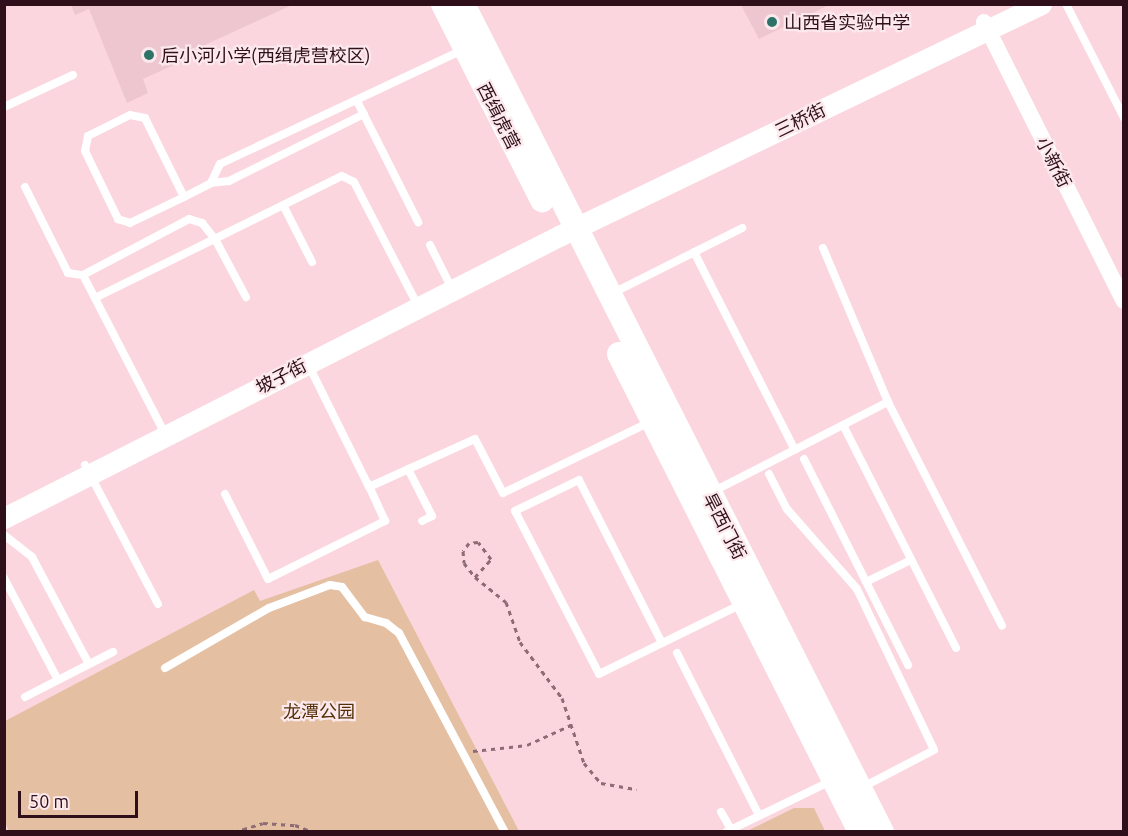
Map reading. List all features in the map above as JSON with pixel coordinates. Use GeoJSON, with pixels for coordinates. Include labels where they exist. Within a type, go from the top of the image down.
{"type":"FeatureCollection","features":[{"type":"Feature","properties":{"kind":"main road","name":"西缉虎营"},"geometry":{"type":"LineString","coordinates":[[442,4],[565,228]]}},
{"type":"Feature","properties":{"kind":"main road","name":"西缉虎营"},"geometry":{"type":"LineString","coordinates":[[463,4],[565,228]]}},
{"type":"Feature","properties":{"kind":"main road","name":"旱西门街"},"geometry":{"type":"LineString","coordinates":[[565,228],[608,295],[882,831]]}},
{"type":"Feature","properties":{"kind":"main road","name":"旱西门街"},"geometry":{"type":"LineString","coordinates":[[565,228],[653,421],[860,831]]}},
{"type":"Feature","properties":{"kind":"street","name":"三桥街"},"geometry":{"type":"LineString","coordinates":[[986,26],[1020,4]]}},
{"type":"Feature","properties":{"kind":"street","name":"三桥街"},"geometry":{"type":"LineString","coordinates":[[565,228],[986,26],[1041,4]]}},
{"type":"Feature","properties":{"kind":"street","name":"小新街"},"geometry":{"type":"LineString","coordinates":[[986,26],[1124,301]]}},
{"type":"Feature","properties":{"kind":"street","name":"坡子街"},"geometry":{"type":"LineString","coordinates":[[163,430],[307,363],[450,285],[565,228]]}},
{"type":"Feature","properties":{"kind":"street","name":"坡子街"},"geometry":{"type":"LineString","coordinates":[[4,506],[87,469],[416,303]]}},
{"type":"Feature","properties":{"kind":"street","name":"坡子街"},"geometry":{"type":"LineString","coordinates":[[4,518],[87,469]]}},
{"type":"Feature","properties":{"kind":"lane"},"geometry":{"type":"LineString","coordinates":[[1066,4],[1124,118]]}},
{"type":"Feature","properties":{"kind":"lane"},"geometry":{"type":"LineString","coordinates":[[211,183],[220,164],[344,103],[357,100],[465,49]]}},
{"type":"Feature","properties":{"kind":"lane"},"geometry":{"type":"LineString","coordinates":[[4,107],[73,75]]}},
{"type":"Feature","properties":{"kind":"lane"},"geometry":{"type":"LineString","coordinates":[[357,100],[418,222]]}},
{"type":"Feature","properties":{"kind":"lane"},"geometry":{"type":"LineString","coordinates":[[184,196],[145,118],[130,115],[88,136],[84,151],[118,219],[130,223],[211,183],[229,182],[364,114]]}},
{"type":"Feature","properties":{"kind":"lane"},"geometry":{"type":"LineString","coordinates":[[95,298],[342,176],[354,182],[416,303]]}},
{"type":"Feature","properties":{"kind":"lane"},"geometry":{"type":"LineString","coordinates":[[25,187],[68,273],[83,275],[189,219],[202,223],[215,239],[246,297]]}},
{"type":"Feature","properties":{"kind":"lane"},"geometry":{"type":"LineString","coordinates":[[283,205],[312,262]]}},
{"type":"Feature","properties":{"kind":"lane"},"geometry":{"type":"LineString","coordinates":[[608,295],[742,228]]}},
{"type":"Feature","properties":{"kind":"lane"},"geometry":{"type":"LineString","coordinates":[[429,245],[450,285]]}},
{"type":"Feature","properties":{"kind":"lane"},"geometry":{"type":"LineString","coordinates":[[823,248],[888,402],[1002,626]]}},
{"type":"Feature","properties":{"kind":"lane"},"geometry":{"type":"LineString","coordinates":[[694,252],[795,450]]}},
{"type":"Feature","properties":{"kind":"lane"},"geometry":{"type":"LineString","coordinates":[[83,275],[163,430]]}},
{"type":"Feature","properties":{"kind":"lane"},"geometry":{"type":"LineString","coordinates":[[225,494],[268,579],[385,520],[307,363]]}},
{"type":"Feature","properties":{"kind":"lane"},"geometry":{"type":"LineString","coordinates":[[709,494],[888,402]]}},
{"type":"Feature","properties":{"kind":"lane"},"geometry":{"type":"LineString","coordinates":[[368,484],[475,439],[503,493],[653,421]]}},
{"type":"Feature","properties":{"kind":"lane"},"geometry":{"type":"LineString","coordinates":[[843,425],[956,648]]}},
{"type":"Feature","properties":{"kind":"lane"},"geometry":{"type":"LineString","coordinates":[[804,459],[908,665]]}},
{"type":"Feature","properties":{"kind":"lane"},"geometry":{"type":"LineString","coordinates":[[87,469],[158,604]]}},
{"type":"Feature","properties":{"kind":"lane"},"geometry":{"type":"LineString","coordinates":[[408,469],[432,516],[422,521]]}},
{"type":"Feature","properties":{"kind":"lane"},"geometry":{"type":"LineString","coordinates":[[769,474],[787,509],[857,589],[934,750],[860,788]]}},
{"type":"Feature","properties":{"kind":"lane"},"geometry":{"type":"LineString","coordinates":[[662,643],[579,480],[515,510],[599,674],[744,603]]}},
{"type":"Feature","properties":{"kind":"lane"},"geometry":{"type":"LineString","coordinates":[[4,535],[32,556],[89,664]]}},
{"type":"Feature","properties":{"kind":"lane"},"geometry":{"type":"LineString","coordinates":[[866,582],[911,560]]}},
{"type":"Feature","properties":{"kind":"lane"},"geometry":{"type":"LineString","coordinates":[[4,578],[58,680]]}},
{"type":"Feature","properties":{"kind":"lane"},"geometry":{"type":"LineString","coordinates":[[165,668],[269,608],[330,585],[342,587],[365,617],[387,623],[399,633],[505,831]]}},
{"type":"Feature","properties":{"kind":"lane"},"geometry":{"type":"LineString","coordinates":[[25,697],[113,652]]}},
{"type":"Feature","properties":{"kind":"lane"},"geometry":{"type":"LineString","coordinates":[[677,653],[759,815]]}},
{"type":"Feature","properties":{"kind":"lane"},"geometry":{"type":"LineString","coordinates":[[721,812],[728,830],[833,779]]}},
{"type":"Feature","properties":{"kind":"path"},"geometry":{"type":"LineString","coordinates":[[475,577],[491,559],[487,548],[478,542],[469,543],[463,551],[464,563],[475,577],[506,602],[520,642],[562,698],[584,763],[601,783],[636,789]]}},
{"type":"Feature","properties":{"kind":"path"},"geometry":{"type":"LineString","coordinates":[[464,755],[486,747],[527,745],[571,725]]}},
{"type":"Feature","properties":{"kind":"path"},"geometry":{"type":"LineString","coordinates":[[234,831],[263,823],[295,825],[314,831]]}},
{"type":"Feature","properties":{"kind":"shaded area","name":"后小河小学(西缉虎营校区)"},"geometry":{"type":"Polygon","coordinates":[[[71,5],[292,5],[194,50],[187,59],[143,79],[148,93],[127,103],[89,9],[75,15],[71,5]]]}},
{"type":"Feature","properties":{"kind":"shaded area","name":"山西省实验中学"},"geometry":{"type":"Polygon","coordinates":[[[741,5],[829,5],[759,39],[741,5]]]}},
{"type":"Feature","properties":{"kind":"green space","name":"龙潭公园"},"geometry":{"type":"Polygon","coordinates":[[[378,560],[519,831],[9,832],[5,822],[5,721],[254,590],[260,601],[378,560]]]}},
{"type":"Feature","properties":{"kind":"green space"},"geometry":{"type":"Polygon","coordinates":[[[794,808],[814,808],[825,831],[747,831],[794,808]]]}},
{"type":"Feature","properties":{"kind":"place","name":"山西省实验中学"},"geometry":{"type":"Point","coordinates":[772,22]}},
{"type":"Feature","properties":{"kind":"place","name":"后小河小学(西缉虎营校区)"},"geometry":{"type":"Point","coordinates":[149,55]}}]}
